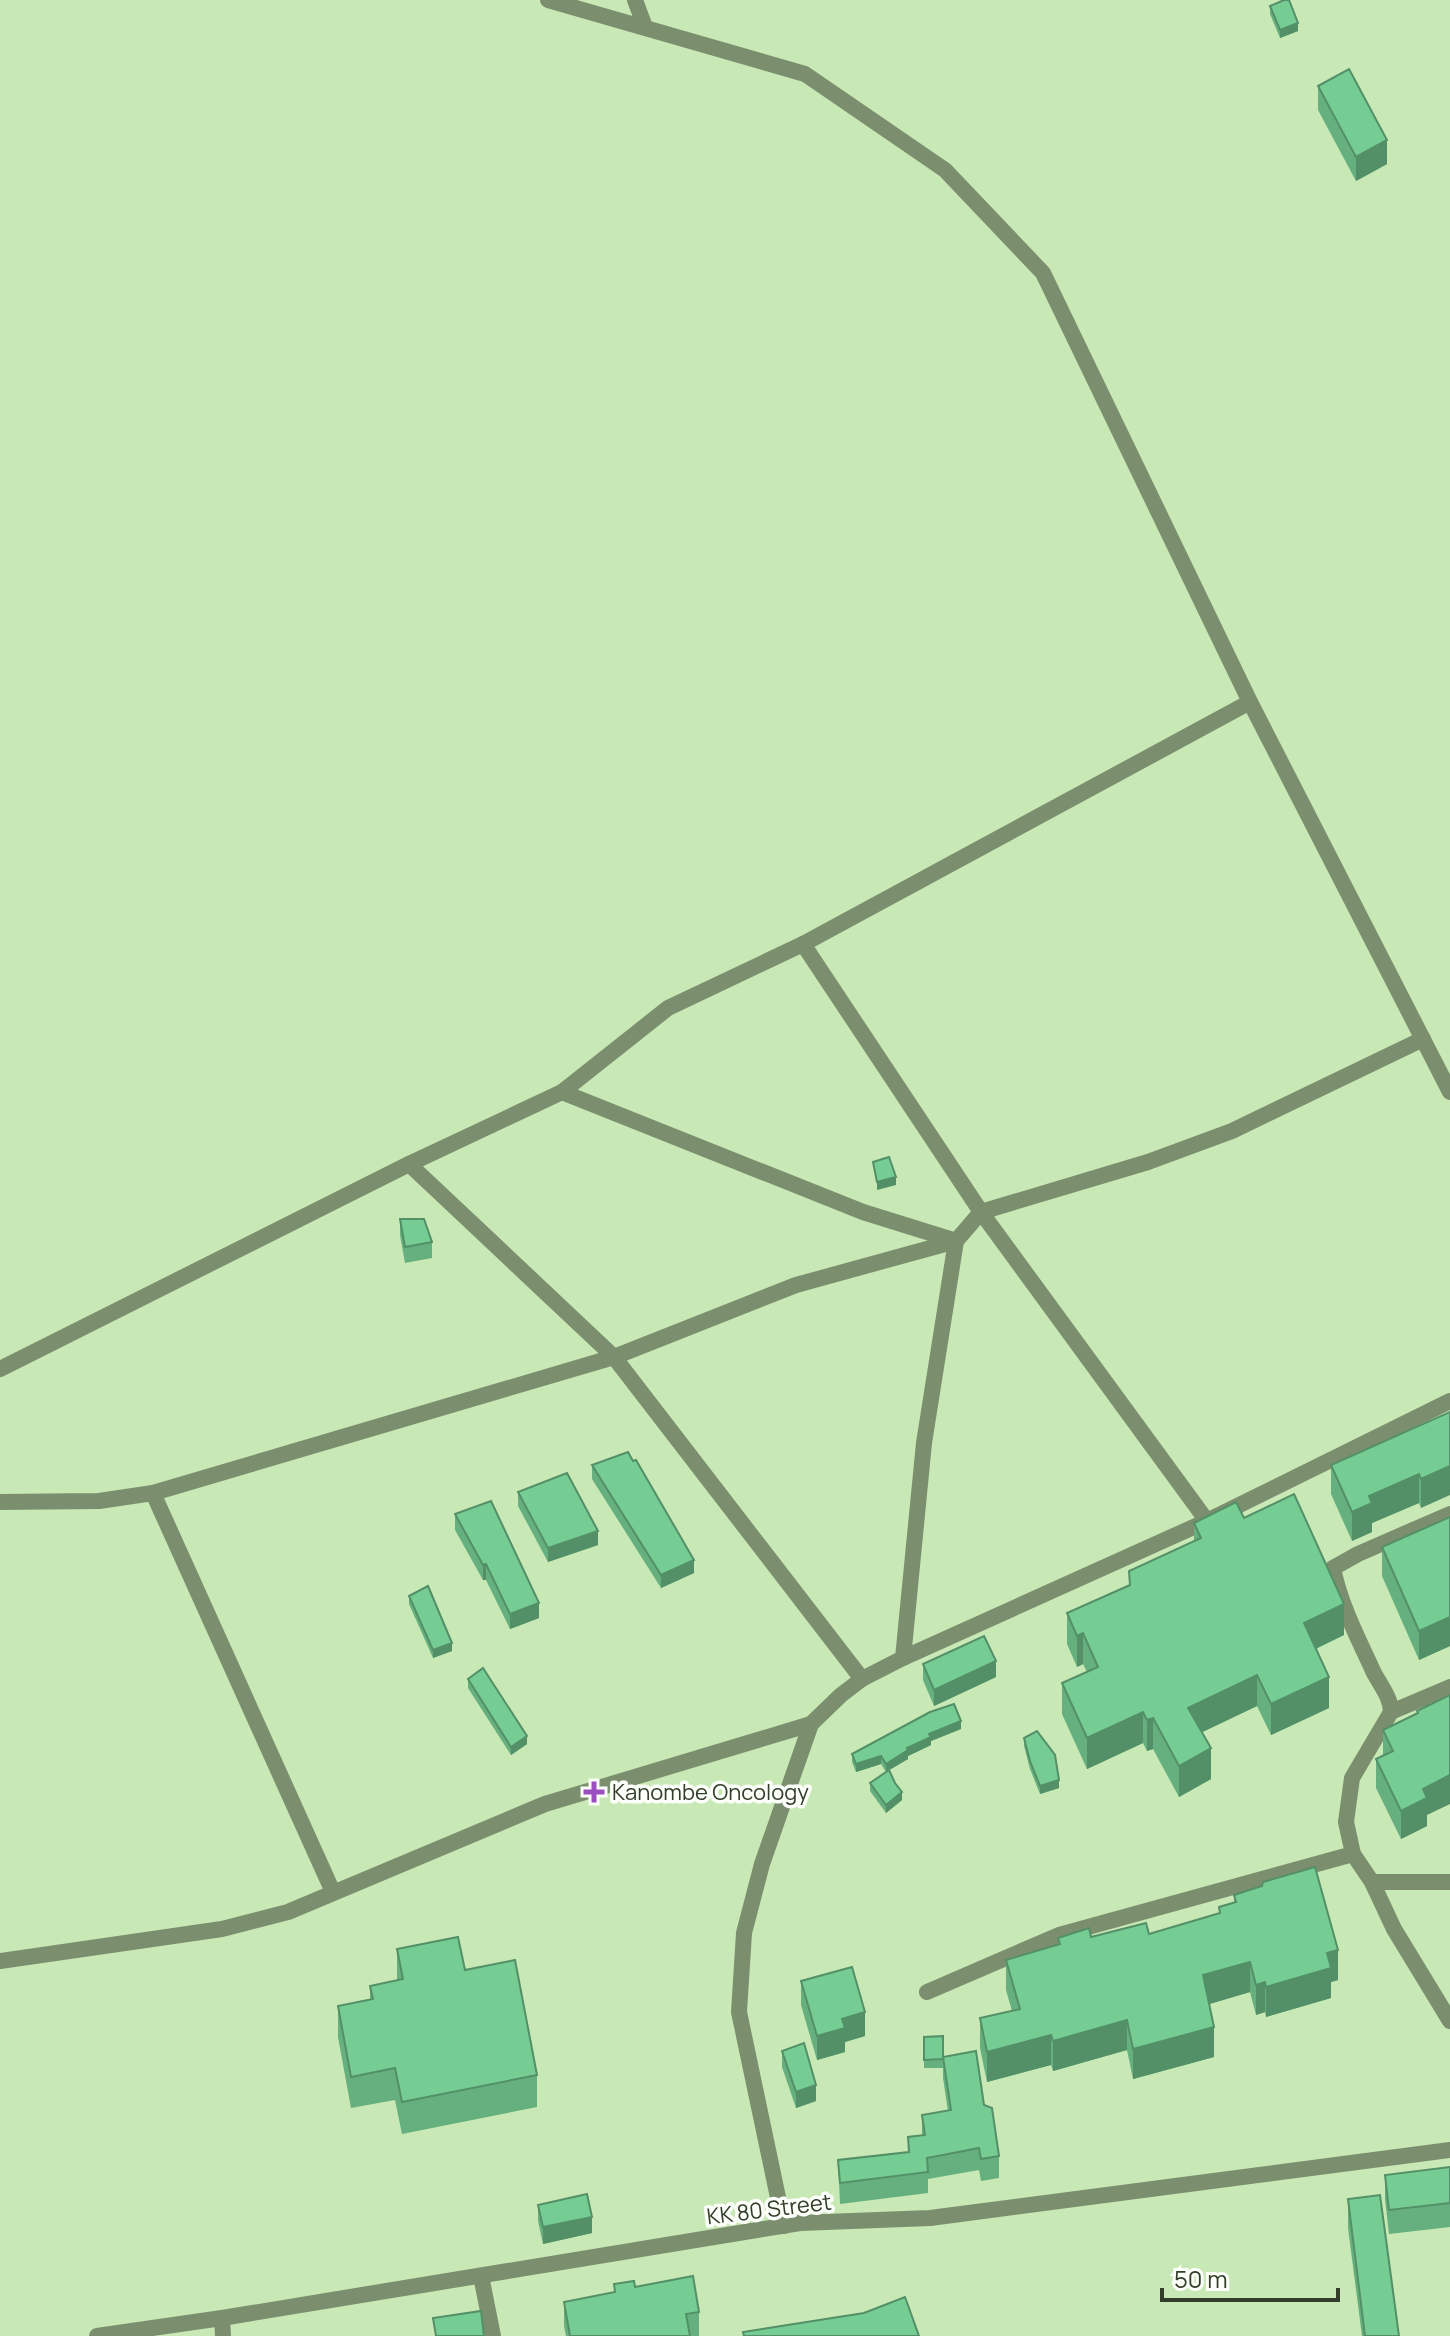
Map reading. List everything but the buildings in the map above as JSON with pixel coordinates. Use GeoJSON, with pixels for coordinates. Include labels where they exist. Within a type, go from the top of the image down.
{"type":"FeatureCollection","features":[{"type":"Feature","properties":{"kind":"street"},"geometry":{"type":"LineString","coordinates":[[548,0],[805,74],[945,170],[1043,273],[1250,702],[1423,1039],[1442,1058],[1450,1092]]}},
{"type":"Feature","properties":{"kind":"street"},"geometry":{"type":"LineString","coordinates":[[635,0],[645,27]]}},
{"type":"Feature","properties":{"kind":"street"},"geometry":{"type":"LineString","coordinates":[[0,1369],[409,1164],[562,1092],[668,1008],[803,944],[1250,702]]}},
{"type":"Feature","properties":{"kind":"street"},"geometry":{"type":"LineString","coordinates":[[803,944],[981,1212],[1207,1521]]}},
{"type":"Feature","properties":{"kind":"street"},"geometry":{"type":"LineString","coordinates":[[903,1658],[924,1443],[956,1241],[981,1212],[1148,1162],[1232,1131],[1423,1039]]}},
{"type":"Feature","properties":{"kind":"street"},"geometry":{"type":"LineString","coordinates":[[562,1092],[863,1212],[956,1241]]}},
{"type":"Feature","properties":{"kind":"street"},"geometry":{"type":"LineString","coordinates":[[409,1164],[614,1357],[862,1679]]}},
{"type":"Feature","properties":{"kind":"street"},"geometry":{"type":"LineString","coordinates":[[0,1502],[99,1501],[153,1493],[614,1357],[796,1285],[956,1241]]}},
{"type":"Feature","properties":{"kind":"street"},"geometry":{"type":"LineString","coordinates":[[784,2226],[739,2012],[744,1933],[762,1864],[811,1724],[862,1679],[903,1658],[1207,1521],[1450,1401]]}},
{"type":"Feature","properties":{"kind":"street"},"geometry":{"type":"LineString","coordinates":[[153,1493],[333,1892]]}},
{"type":"Feature","properties":{"kind":"street"},"geometry":{"type":"LineString","coordinates":[[1450,1514],[1333,1568],[1336,1585],[1391,1703],[1391,1712],[1352,1778],[1346,1822],[1353,1854],[1450,2021]]}},
{"type":"Feature","properties":{"kind":"street"},"geometry":{"type":"LineString","coordinates":[[1391,1712],[1450,1687]]}},
{"type":"Feature","properties":{"kind":"street"},"geometry":{"type":"LineString","coordinates":[[0,1961],[222,1929],[288,1912],[545,1804],[811,1724]]}},
{"type":"Feature","properties":{"kind":"street"},"geometry":{"type":"LineString","coordinates":[[927,1992],[1059,1935],[1353,1854]]}},
{"type":"Feature","properties":{"kind":"street"},"geometry":{"type":"LineString","coordinates":[[1372,1882],[1450,1882]]}},
{"type":"Feature","properties":{"kind":"street","name":"KK 80 Street"},"geometry":{"type":"LineString","coordinates":[[97,2336],[800,2223],[930,2218],[1450,2150]]}},
{"type":"Feature","properties":{"kind":"street"},"geometry":{"type":"LineString","coordinates":[[481,2276],[493,2336]]}},
{"type":"Feature","properties":{"kind":"street"},"geometry":{"type":"LineString","coordinates":[[222,2318],[223,2336]]}},
{"type":"Feature","properties":{"kind":"place","name":"Kanombe Oncology"},"geometry":{"type":"Point","coordinates":[594,1792]}}]}
